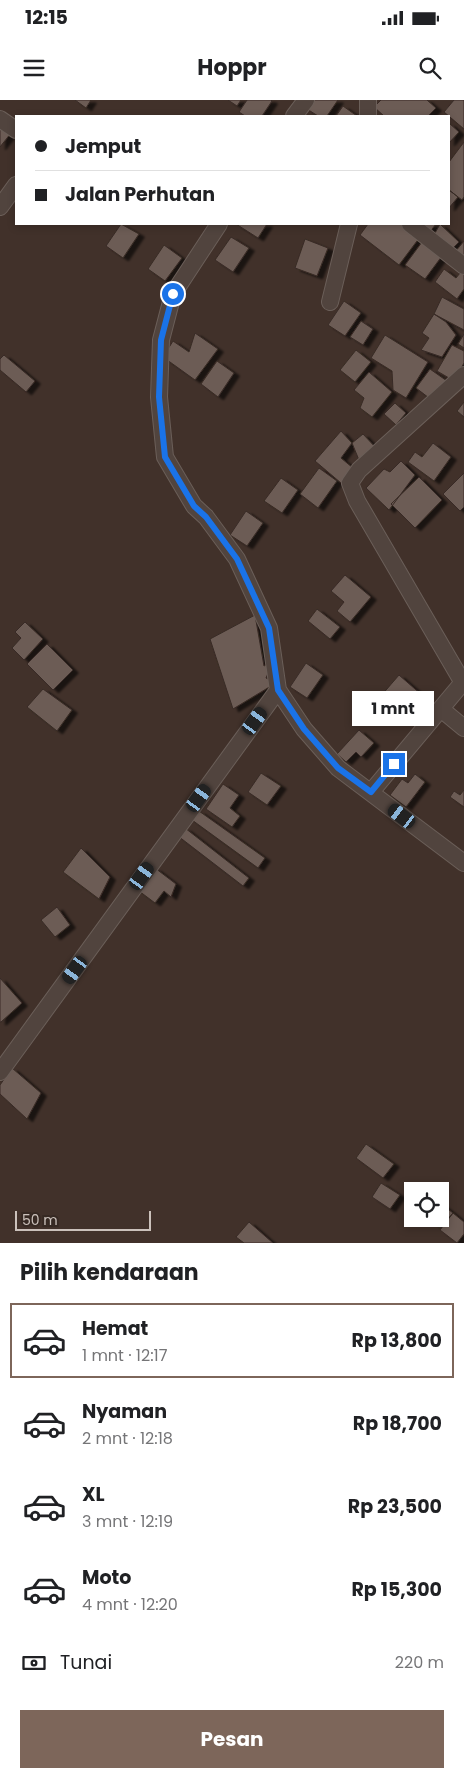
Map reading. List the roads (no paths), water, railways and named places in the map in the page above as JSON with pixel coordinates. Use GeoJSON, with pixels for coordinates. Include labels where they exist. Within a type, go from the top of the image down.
{"type":"FeatureCollection","features":[{"type":"Feature","properties":{"kind":"street"},"geometry":{"type":"LineString","coordinates":[[295,115],[306,100]]}},
{"type":"Feature","properties":{"kind":"street"},"geometry":{"type":"LineString","coordinates":[[368,100],[368,115]]}},
{"type":"Feature","properties":{"kind":"street"},"geometry":{"type":"LineString","coordinates":[[0,119],[15,129]]}},
{"type":"Feature","properties":{"kind":"street"},"geometry":{"type":"LineString","coordinates":[[0,207],[15,186]]}},
{"type":"Feature","properties":{"kind":"street"},"geometry":{"type":"LineString","coordinates":[[218,225],[173,294],[161,340],[159,397],[165,457],[194,506],[206,517],[237,559],[269,628],[278,690],[304,729],[338,768],[464,863]]}},
{"type":"Feature","properties":{"kind":"street"},"geometry":{"type":"LineString","coordinates":[[330,302],[349,225]]}},
{"type":"Feature","properties":{"kind":"street"},"geometry":{"type":"LineString","coordinates":[[411,225],[464,266]]}},
{"type":"Feature","properties":{"kind":"street"},"geometry":{"type":"LineString","coordinates":[[371,792],[463,682],[357,501],[350,483],[359,470],[464,376]]}},
{"type":"Feature","properties":{"kind":"street"},"geometry":{"type":"LineString","coordinates":[[0,1072],[278,690]]}},
{"type":"Feature","properties":{"kind":"street"},"geometry":{"type":"LineString","coordinates":[[441,709],[464,728]]}}]}
